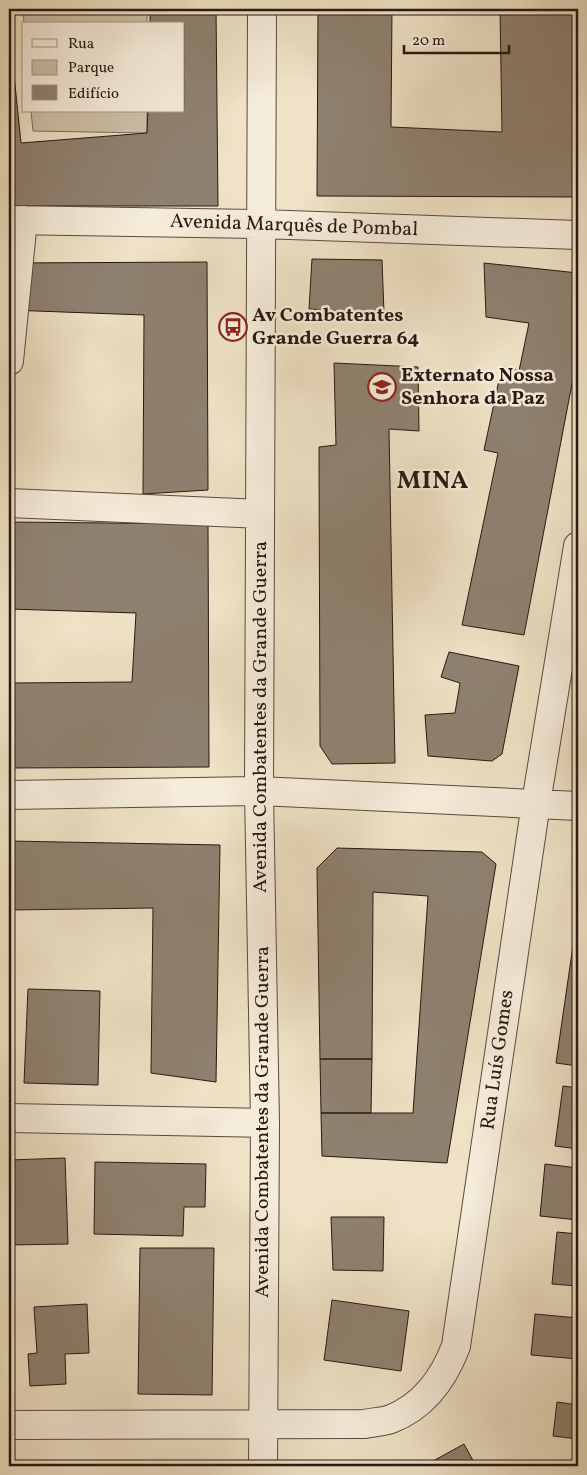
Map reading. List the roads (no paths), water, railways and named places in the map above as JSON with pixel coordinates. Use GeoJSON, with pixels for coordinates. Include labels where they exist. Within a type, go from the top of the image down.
{"type":"FeatureCollection","features":[{"type":"Feature","properties":{"kind":"street","name":"Avenida Combatentes da Grande Guerra"},"geometry":{"type":"LineString","coordinates":[[262,9],[259,791],[265,1124],[263,1466]]}},
{"type":"Feature","properties":{"kind":"street","name":"Avenida Marquês de Pombal"},"geometry":{"type":"LineString","coordinates":[[16,220],[261,224],[578,235]]}},
{"type":"Feature","properties":{"kind":"street"},"geometry":{"type":"LineString","coordinates":[[9,361],[16,220]]}},
{"type":"Feature","properties":{"kind":"street"},"geometry":{"type":"LineString","coordinates":[[9,502],[260,514]]}},
{"type":"Feature","properties":{"kind":"street","name":"Rua Luís Gomes"},"geometry":{"type":"LineString","coordinates":[[9,1425],[364,1424],[390,1420],[410,1409],[430,1392],[448,1367],[456,1346],[536,803],[578,546]]}},
{"type":"Feature","properties":{"kind":"street"},"geometry":{"type":"LineString","coordinates":[[9,794],[259,791],[578,806]]}},
{"type":"Feature","properties":{"kind":"street"},"geometry":{"type":"LineString","coordinates":[[9,1118],[265,1124]]}},
{"type":"Feature","properties":{"kind":"place","name":"Av Combatentes Grande Guerra 64"},"geometry":{"type":"Point","coordinates":[233,327]}},
{"type":"Feature","properties":{"kind":"place","name":"Externato Nossa Senhora da Paz"},"geometry":{"type":"Point","coordinates":[382,387]}},
{"type":"Feature","properties":{"kind":"district","name":"MINA"},"geometry":{"type":"Point","coordinates":[433,481]}}]}
